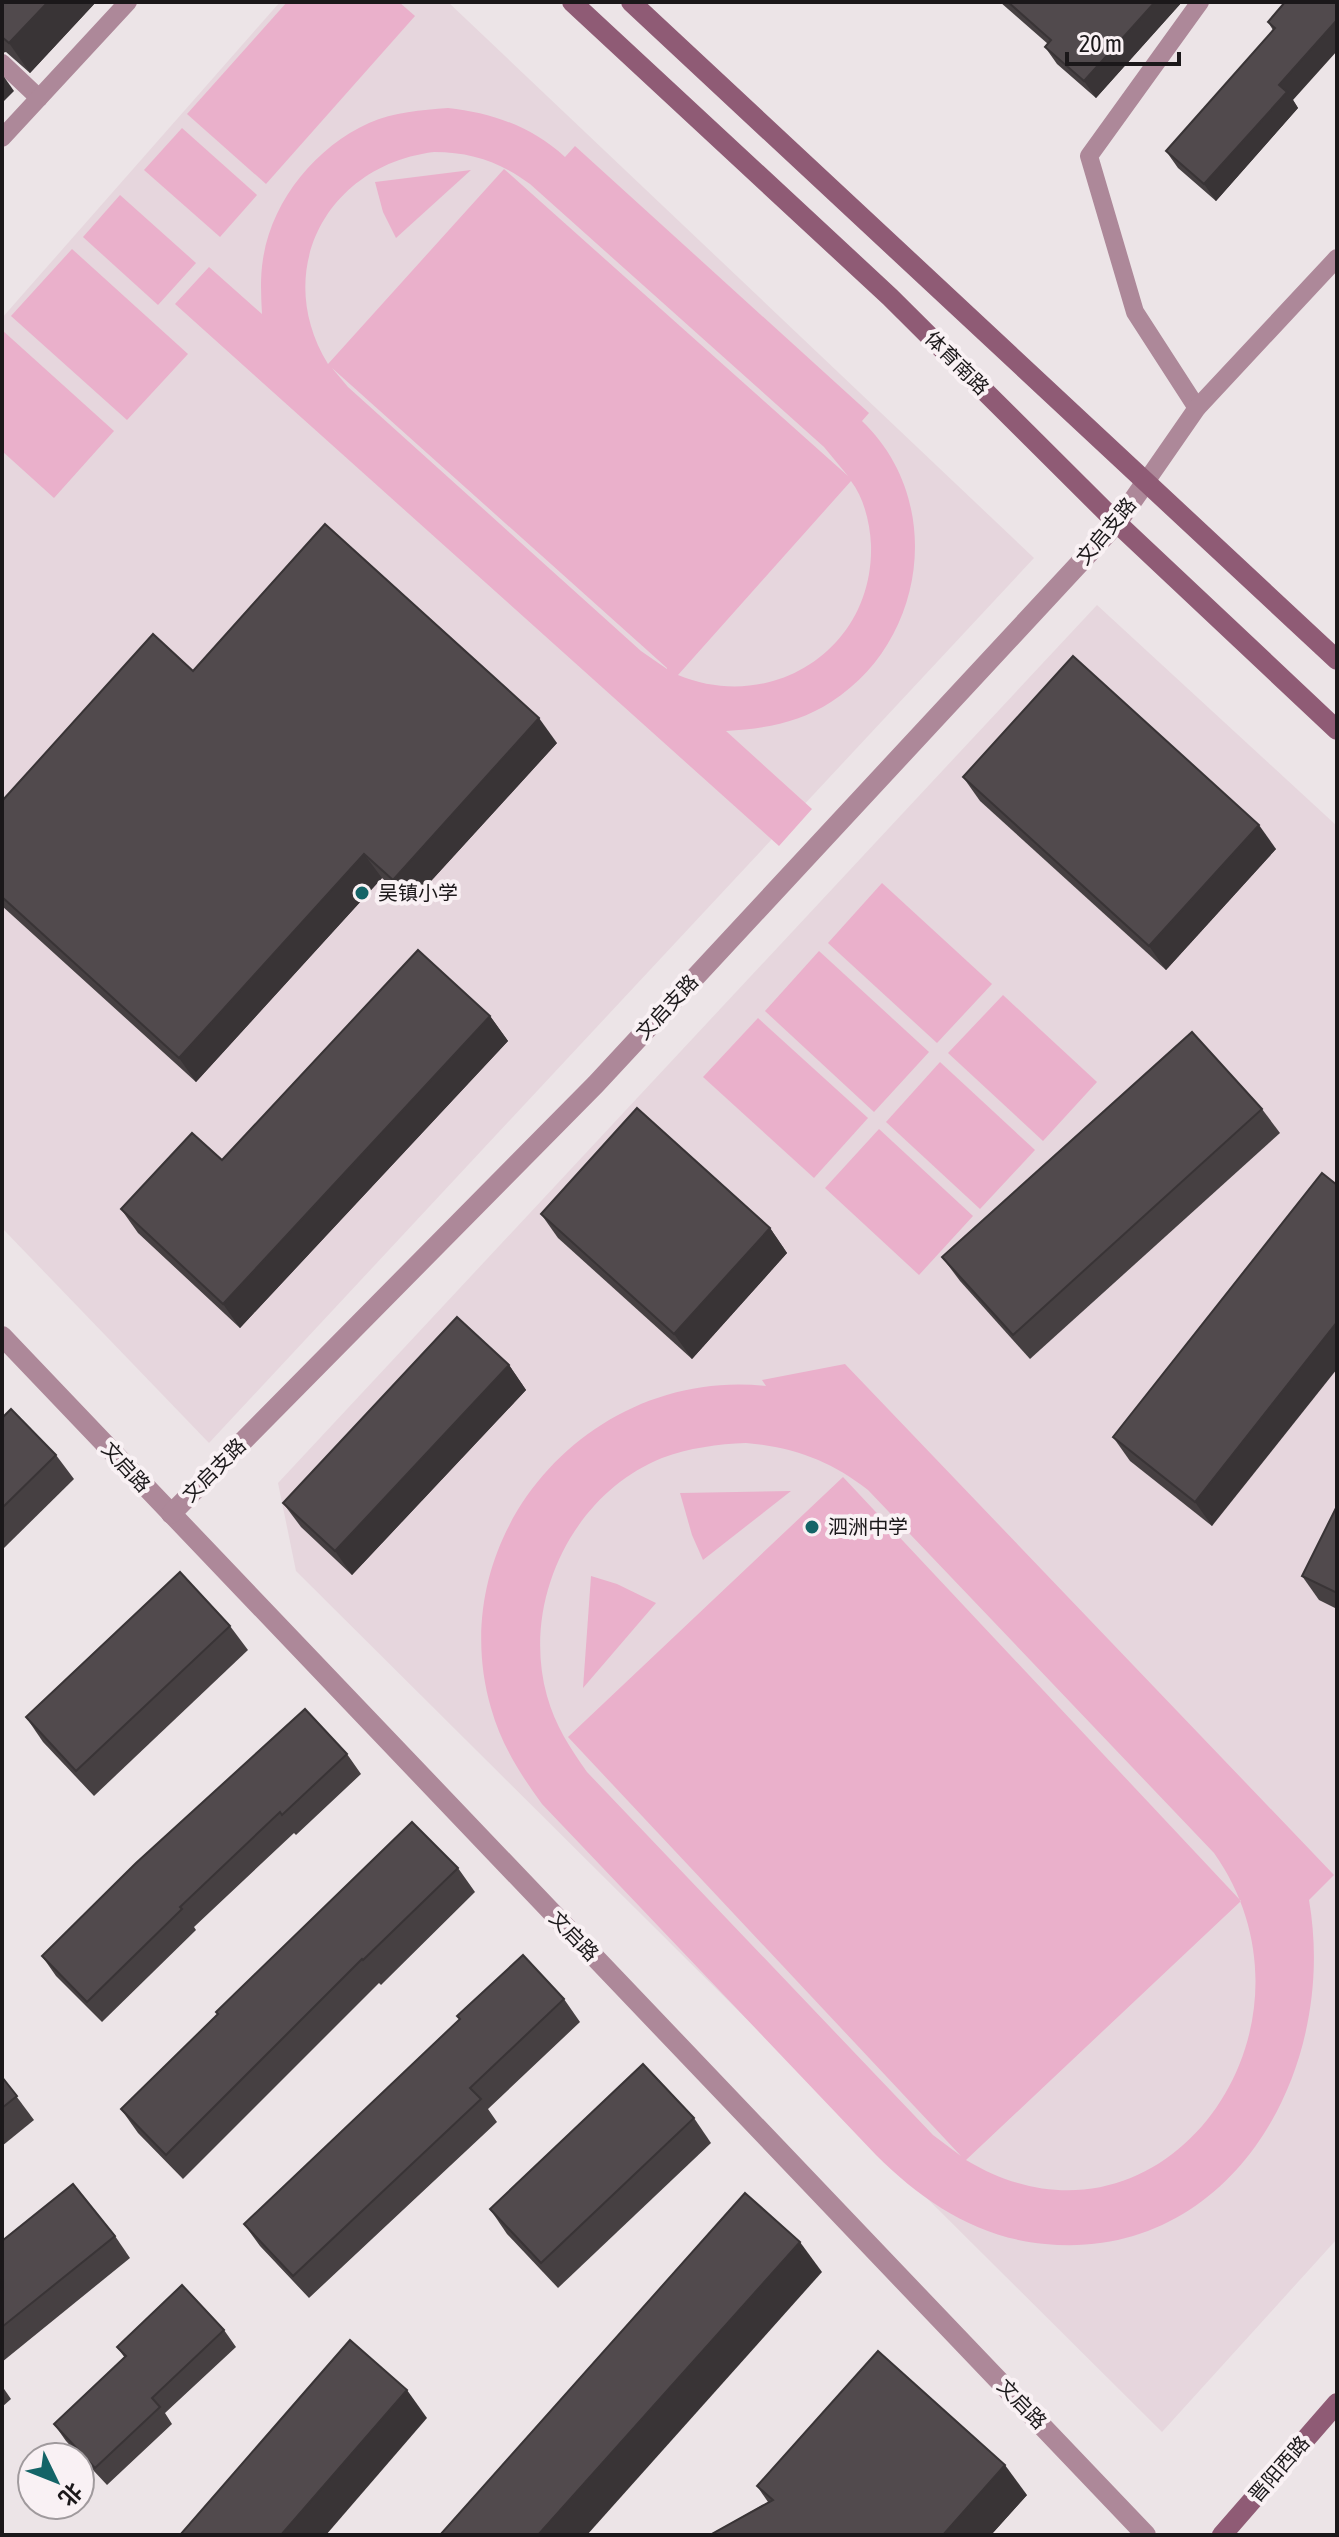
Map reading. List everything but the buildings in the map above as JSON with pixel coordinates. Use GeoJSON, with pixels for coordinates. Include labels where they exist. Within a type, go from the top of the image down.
{"type":"FeatureCollection","features":[{"type":"Feature","properties":{"kind":"main road","name":"体育南路"},"geometry":{"type":"LineString","coordinates":[[572,2],[890,297],[1117,523],[1337,730]]}},
{"type":"Feature","properties":{"kind":"main road","name":"体育南路"},"geometry":{"type":"LineString","coordinates":[[631,2],[1337,660]]}},
{"type":"Feature","properties":{"kind":"main road","name":"晋阳西路"},"geometry":{"type":"LineString","coordinates":[[1222,2535],[1337,2403]]}},
{"type":"Feature","properties":{"kind":"street","name":"文启支路"},"geometry":{"type":"LineString","coordinates":[[171,1514],[596,1084],[1117,523],[1145,483]]}},
{"type":"Feature","properties":{"kind":"street","name":"文启路"},"geometry":{"type":"LineString","coordinates":[[2,1336],[1146,2535]]}},
{"type":"Feature","properties":{"kind":"lane"},"geometry":{"type":"LineString","coordinates":[[2,138],[128,2]]}},
{"type":"Feature","properties":{"kind":"lane"},"geometry":{"type":"LineString","coordinates":[[1197,408],[1135,312],[1089,156],[1200,2]]}},
{"type":"Feature","properties":{"kind":"lane"},"geometry":{"type":"LineString","coordinates":[[2,63],[39,98]]}},
{"type":"Feature","properties":{"kind":"lane"},"geometry":{"type":"LineString","coordinates":[[1145,483],[1197,408],[1337,258]]}},
{"type":"Feature","properties":{"kind":"shaded area","name":"吴镇小学"},"geometry":{"type":"Polygon","coordinates":[[[280,2],[448,2],[1034,558],[209,1443],[2,1228],[2,318],[280,2]]]}},
{"type":"Feature","properties":{"kind":"shaded area"},"geometry":{"type":"Polygon","coordinates":[[[287,2],[399,2],[415,16],[266,184],[187,114],[287,2]]]}},
{"type":"Feature","properties":{"kind":"shaded area"},"geometry":{"type":"Polygon","coordinates":[[[448,108],[495,118],[525,129],[565,157],[575,146],[869,413],[862,421],[889,454],[906,490],[914,529],[914,569],[905,608],[888,644],[863,676],[819,709],[780,724],[726,731],[812,809],[779,846],[175,304],[209,267],[262,314],[261,273],[268,237],[287,196],[315,161],[350,133],[378,119],[448,108]],[[434,152],[396,161],[364,178],[338,200],[320,228],[308,259],[305,293],[312,329],[328,364],[504,169],[848,476],[824,447],[530,184],[508,170],[485,160],[434,152]],[[332,368],[348,387],[641,651],[667,669],[332,368]],[[851,481],[678,675],[713,685],[748,686],[781,678],[811,664],[836,642],[855,615],[867,582],[871,545],[866,511],[851,481]]]}},
{"type":"Feature","properties":{"kind":"shaded area"},"geometry":{"type":"Polygon","coordinates":[[[182,128],[257,195],[220,237],[144,170],[182,128]]]}},
{"type":"Feature","properties":{"kind":"shaded area"},"geometry":{"type":"Polygon","coordinates":[[[471,170],[396,238],[383,212],[375,182],[471,170]]]}},
{"type":"Feature","properties":{"kind":"shaded area"},"geometry":{"type":"Polygon","coordinates":[[[120,195],[196,263],[158,305],[83,237],[120,195]]]}},
{"type":"Feature","properties":{"kind":"shaded area"},"geometry":{"type":"Polygon","coordinates":[[[72,249],[188,354],[127,420],[11,316],[72,249]]]}},
{"type":"Feature","properties":{"kind":"shaded area"},"geometry":{"type":"Polygon","coordinates":[[[2,330],[114,431],[54,498],[2,451],[2,330]]]}},
{"type":"Feature","properties":{"kind":"shaded area","name":"泗洲中学"},"geometry":{"type":"Polygon","coordinates":[[[1097,605],[1337,826],[1337,2239],[1162,2432],[296,1571],[278,1483],[1097,605]]]}},
{"type":"Feature","properties":{"kind":"shaded area"},"geometry":{"type":"Polygon","coordinates":[[[882,883],[992,984],[937,1043],[828,943],[882,883]]]}},
{"type":"Feature","properties":{"kind":"shaded area"},"geometry":{"type":"Polygon","coordinates":[[[819,951],[929,1052],[874,1112],[765,1011],[819,951]]]}},
{"type":"Feature","properties":{"kind":"shaded area"},"geometry":{"type":"Polygon","coordinates":[[[1003,995],[1097,1082],[1043,1141],[948,1053],[1003,995]]]}},
{"type":"Feature","properties":{"kind":"shaded area"},"geometry":{"type":"Polygon","coordinates":[[[758,1018],[868,1118],[814,1178],[703,1077],[758,1018]]]}},
{"type":"Feature","properties":{"kind":"shaded area"},"geometry":{"type":"Polygon","coordinates":[[[940,1062],[1035,1150],[980,1209],[886,1122],[940,1062]]]}},
{"type":"Feature","properties":{"kind":"shaded area"},"geometry":{"type":"Polygon","coordinates":[[[879,1129],[973,1216],[919,1275],[825,1188],[879,1129]]]}},
{"type":"Feature","properties":{"kind":"shaded area"},"geometry":{"type":"Polygon","coordinates":[[[845,1364],[1334,1875],[1309,1900],[1314,1965],[1306,2029],[1287,2090],[1257,2144],[1217,2189],[1168,2222],[1110,2241],[1045,2244],[974,2226],[932,2202],[876,2155],[542,1804],[506,1746],[491,1708],[481,1643],[488,1582],[510,1525],[544,1475],[588,1434],[642,1404],[702,1387],[766,1386],[762,1380],[845,1364]],[[746,1443],[683,1452],[662,1458],[630,1475],[602,1498],[579,1525],[561,1556],[548,1590],[541,1625],[541,1661],[547,1696],[554,1717],[587,1772],[933,2135],[961,2156],[568,1737],[843,1477],[1233,1893],[1214,1853],[868,1490],[826,1463],[796,1452],[746,1443]],[[1238,1903],[966,2160],[1037,2188],[1104,2186],[1163,2161],[1210,2117],[1242,2059],[1255,1992],[1247,1922],[1238,1903]]]}},
{"type":"Feature","properties":{"kind":"shaded area"},"geometry":{"type":"Polygon","coordinates":[[[791,1491],[703,1560],[680,1493],[791,1491]]]}},
{"type":"Feature","properties":{"kind":"shaded area"},"geometry":{"type":"Polygon","coordinates":[[[591,1576],[617,1584],[656,1603],[583,1688],[591,1576]]]}},
{"type":"Feature","properties":{"kind":"place","name":"吴镇小学"},"geometry":{"type":"Point","coordinates":[362,893]}},
{"type":"Feature","properties":{"kind":"place","name":"泗洲中学"},"geometry":{"type":"Point","coordinates":[812,1527]}}]}
